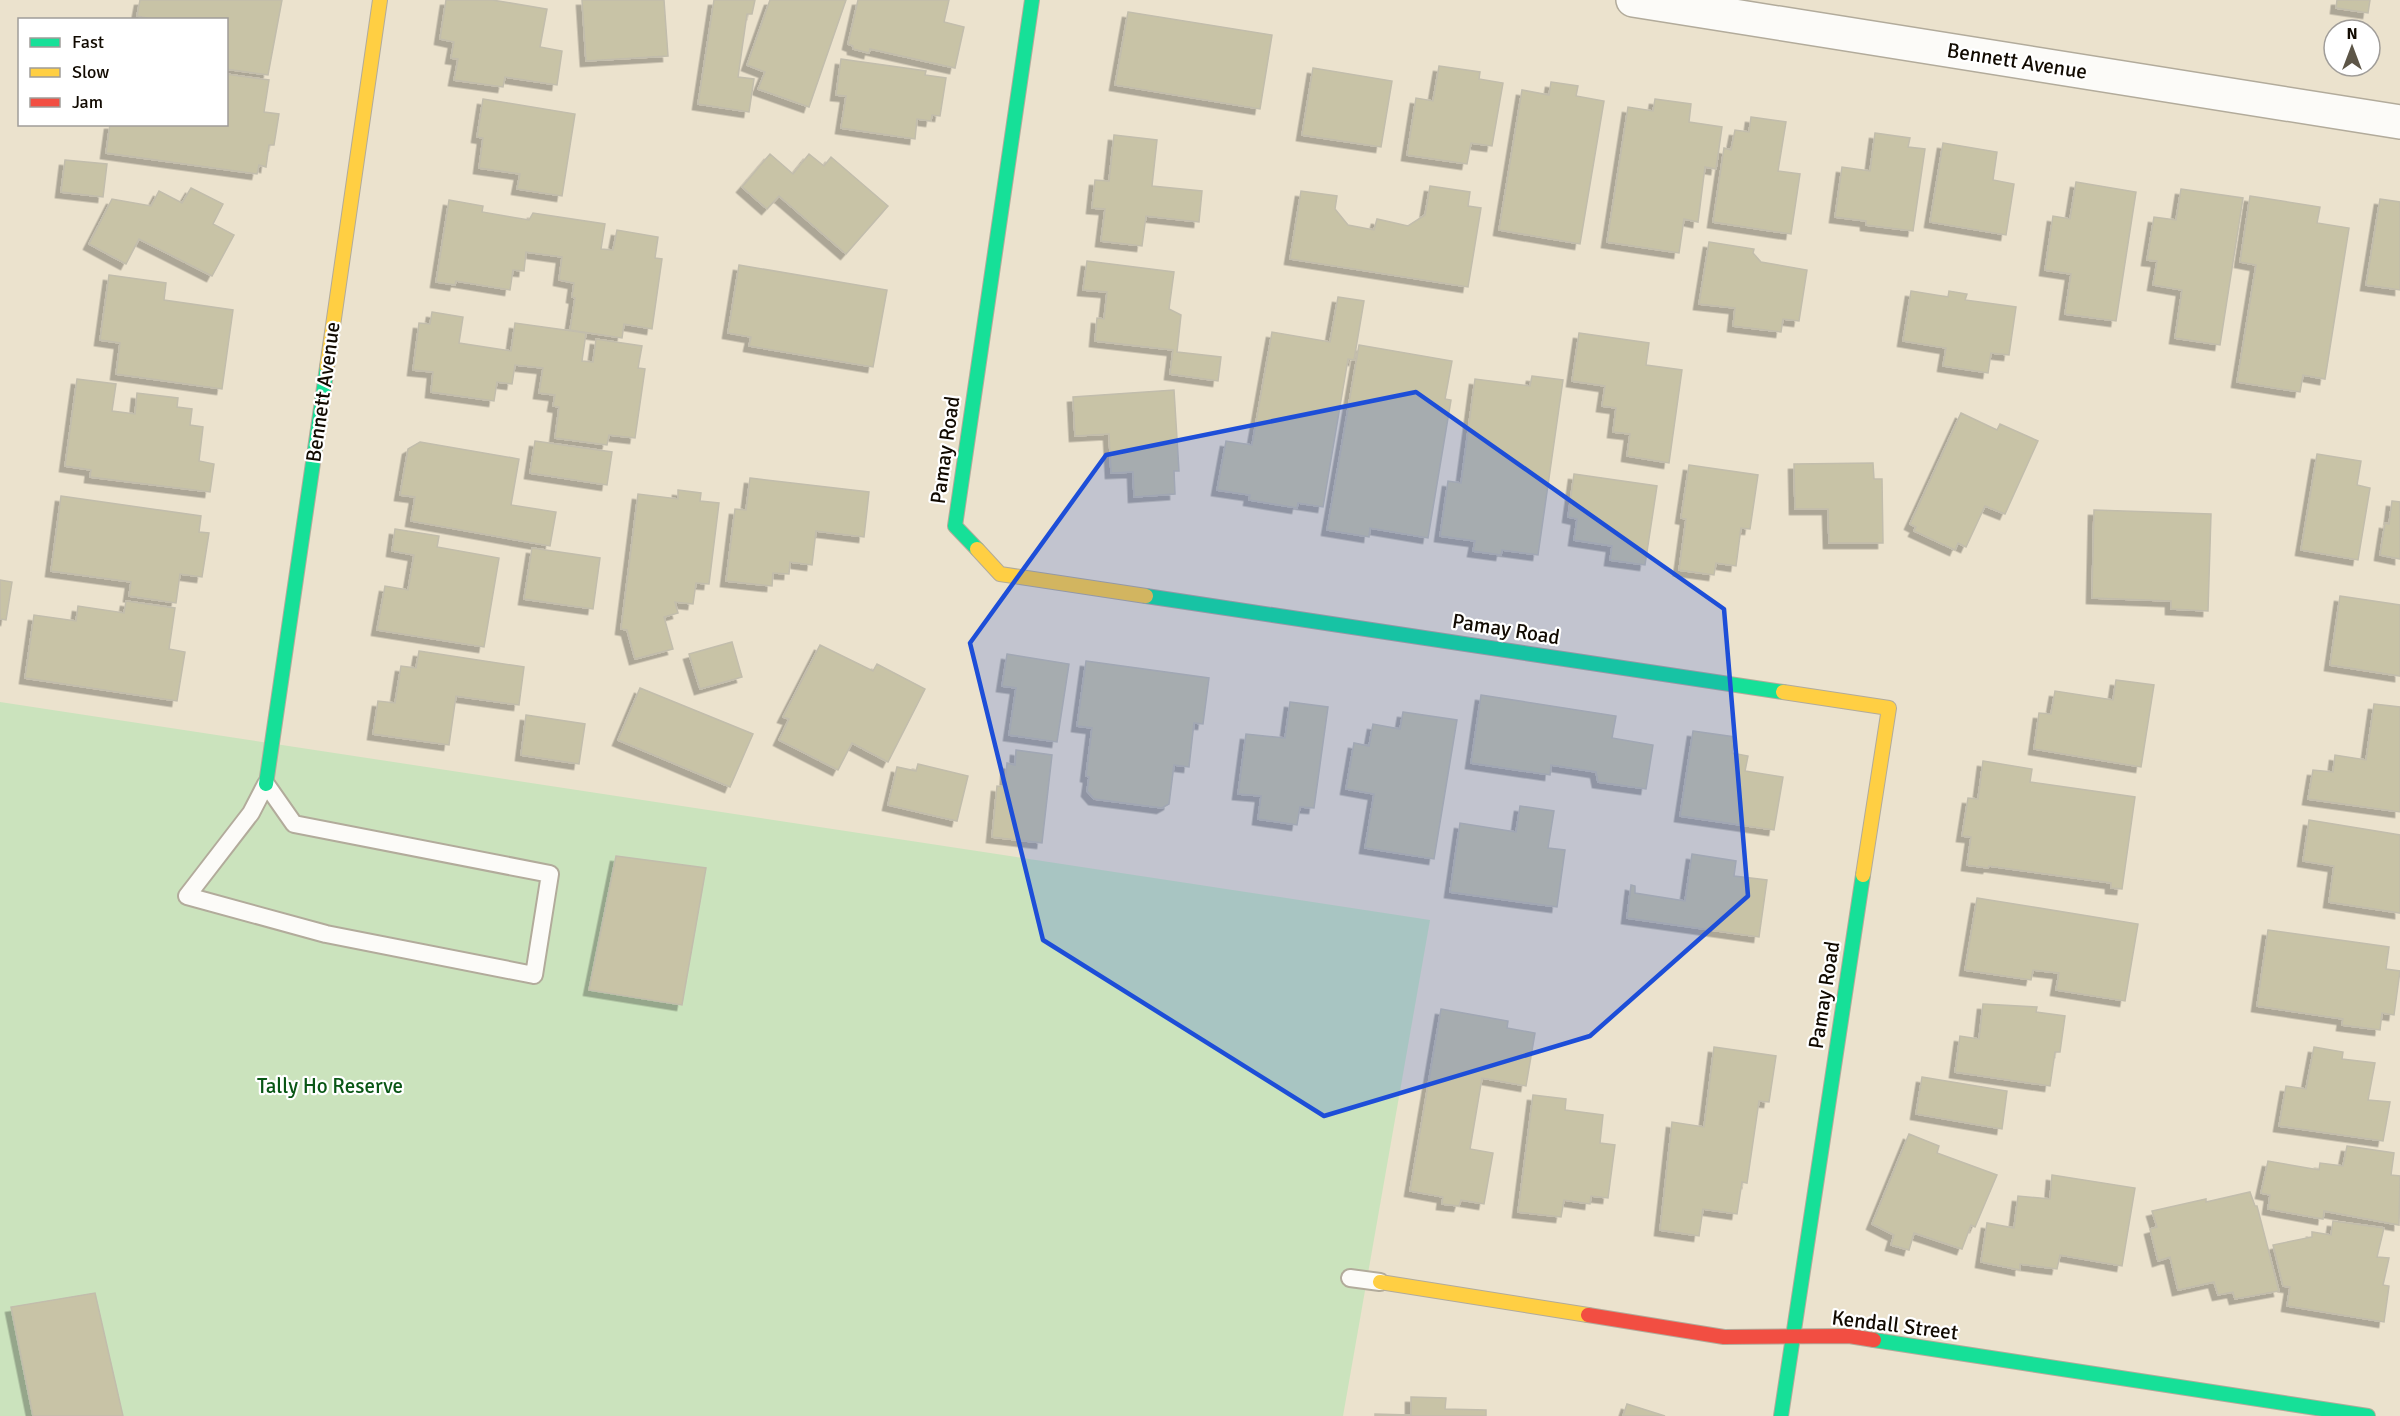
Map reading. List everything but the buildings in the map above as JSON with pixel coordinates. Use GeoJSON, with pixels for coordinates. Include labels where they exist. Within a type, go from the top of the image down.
{"type":"FeatureCollection","features":[{"type":"Feature","properties":{"kind":"street","name":"Bennett Avenue"},"geometry":{"type":"LineString","coordinates":[[266,784],[381,0]]}},
{"type":"Feature","properties":{"kind":"street","name":"Pamay Road"},"geometry":{"type":"LineString","coordinates":[[1032,0],[955,526],[1000,574],[1889,708],[1781,1416]]}},
{"type":"Feature","properties":{"kind":"street","name":"Bennett Avenue"},"geometry":{"type":"LineString","coordinates":[[1634,0],[2400,122]]}},
{"type":"Feature","properties":{"kind":"street","name":"Kendall Street"},"geometry":{"type":"LineString","coordinates":[[1380,1282],[1724,1337],[1849,1336],[2368,1416]]}},
{"type":"Feature","properties":{"kind":"lane"},"geometry":{"type":"LineString","coordinates":[[266,784],[294,824],[550,874],[534,975],[326,934],[187,896],[251,813],[266,784]]}},
{"type":"Feature","properties":{"kind":"lane"},"geometry":{"type":"LineString","coordinates":[[1350,1278],[1380,1282]]}},
{"type":"Feature","properties":{"kind":"highlighted area"},"geometry":{"type":"Polygon","coordinates":[[[1416,392],[1724,609],[1748,896],[1590,1036],[1324,1116],[1043,940],[970,643],[1106,455],[1416,392]]]}},
{"type":"Feature","properties":{"kind":"green space","name":"Tally Ho Reserve"},"geometry":{"type":"Polygon","coordinates":[[[0,702],[1430,920],[1343,1416],[0,1416],[0,702]]]}},
{"type":"Feature","properties":{"kind":"traffic: fast"},"geometry":{"type":"LineString","coordinates":[[977,549],[955,526],[1032,0]]}},
{"type":"Feature","properties":{"kind":"traffic: fast"},"geometry":{"type":"LineString","coordinates":[[266,784],[327,367]]}},
{"type":"Feature","properties":{"kind":"traffic: fast"},"geometry":{"type":"LineString","coordinates":[[1146,596],[1783,692]]}},
{"type":"Feature","properties":{"kind":"traffic: fast"},"geometry":{"type":"LineString","coordinates":[[1781,1416],[1863,875]]}},
{"type":"Feature","properties":{"kind":"traffic: fast"},"geometry":{"type":"LineString","coordinates":[[1874,1340],[2368,1416]]}},
{"type":"Feature","properties":{"kind":"traffic: slow"},"geometry":{"type":"LineString","coordinates":[[327,367],[380,0]]}},
{"type":"Feature","properties":{"kind":"traffic: slow"},"geometry":{"type":"LineString","coordinates":[[977,549],[1000,574],[1146,596]]}},
{"type":"Feature","properties":{"kind":"traffic: slow"},"geometry":{"type":"LineString","coordinates":[[1783,692],[1889,708],[1863,875]]}},
{"type":"Feature","properties":{"kind":"traffic: slow"},"geometry":{"type":"LineString","coordinates":[[1380,1282],[1588,1315]]}},
{"type":"Feature","properties":{"kind":"traffic: jam"},"geometry":{"type":"LineString","coordinates":[[1588,1315],[1724,1337],[1849,1336],[1874,1340]]}}]}
